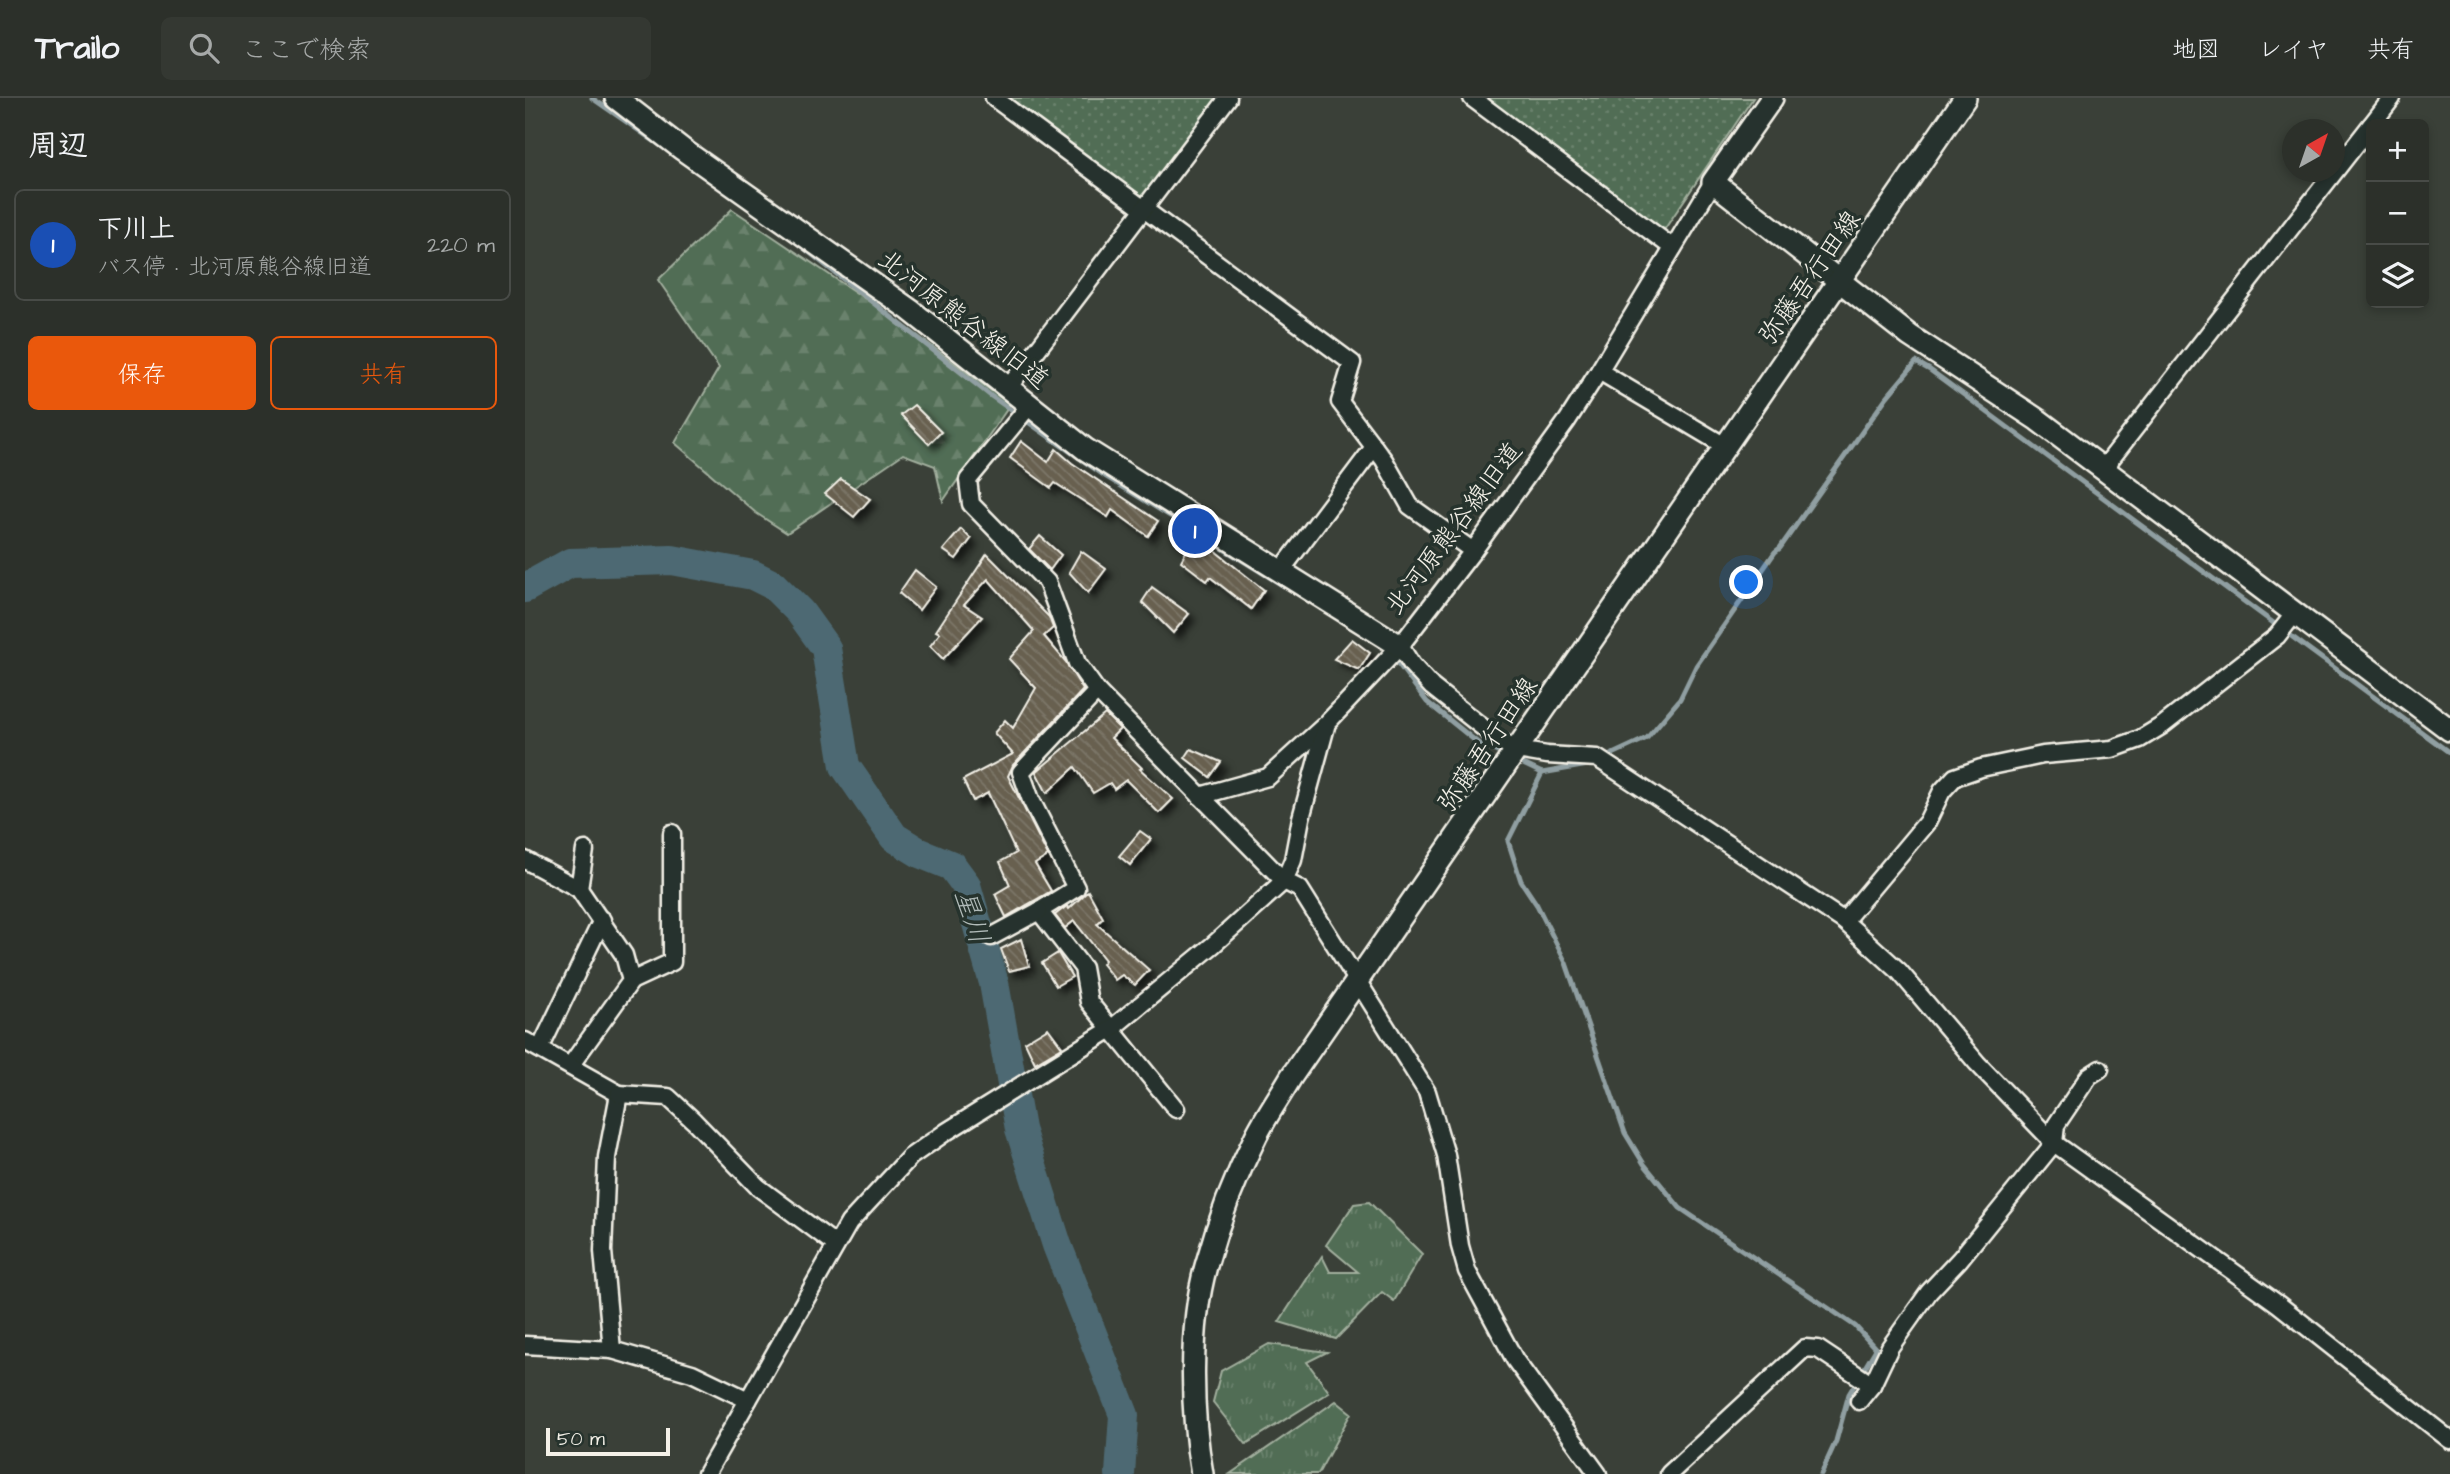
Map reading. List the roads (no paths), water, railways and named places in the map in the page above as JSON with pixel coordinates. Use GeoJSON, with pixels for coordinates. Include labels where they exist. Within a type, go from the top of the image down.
{"type":"FeatureCollection","features":[{"type":"Feature","properties":{"kind":"street","name":"北河原熊谷線旧道"},"geometry":{"type":"LineString","coordinates":[[616,98],[683,149],[910,310],[1085,449],[1400,646],[1567,421],[1713,182],[1772,98]]}},
{"type":"Feature","properties":{"kind":"street"},"geometry":{"type":"LineString","coordinates":[[994,98],[1352,363],[1339,402],[1384,460],[1410,506],[1473,551]]}},
{"type":"Feature","properties":{"kind":"street"},"geometry":{"type":"LineString","coordinates":[[1007,388],[1228,98]]}},
{"type":"Feature","properties":{"kind":"street"},"geometry":{"type":"LineString","coordinates":[[1472,98],[1673,248]]}},
{"type":"Feature","properties":{"kind":"street","name":"弥藤吾行田線"},"geometry":{"type":"LineString","coordinates":[[1202,1474],[1196,1444],[1193,1381],[1205,1269],[1235,1181],[1257,1134],[1291,1077],[1965,98]]}},
{"type":"Feature","properties":{"kind":"street"},"geometry":{"type":"LineString","coordinates":[[2376,119],[2392,98]]}},
{"type":"Feature","properties":{"kind":"street"},"geometry":{"type":"LineString","coordinates":[[2103,469],[2366,131]]}},
{"type":"Feature","properties":{"kind":"street"},"geometry":{"type":"LineString","coordinates":[[1713,182],[1910,337],[2038,420],[2450,730]]}},
{"type":"Feature","properties":{"kind":"street"},"geometry":{"type":"LineString","coordinates":[[1599,371],[1724,446]]}},
{"type":"Feature","properties":{"kind":"street"},"geometry":{"type":"LineString","coordinates":[[1030,405],[968,480],[971,504],[1047,582],[1077,663],[1097,691],[1284,881],[1300,888],[1427,1092],[1446,1156],[1460,1245],[1467,1270],[1515,1360],[1598,1474]]}},
{"type":"Feature","properties":{"kind":"street"},"geometry":{"type":"LineString","coordinates":[[1280,572],[1374,447]]}},
{"type":"Feature","properties":{"kind":"street"},"geometry":{"type":"LineString","coordinates":[[1844,921],[1927,822],[1942,791],[1955,777],[1980,768],[2043,755],[2112,749],[2140,738],[2163,725],[2277,636],[2295,613]]}},
{"type":"Feature","properties":{"kind":"street"},"geometry":{"type":"LineString","coordinates":[[1200,796],[1268,777],[1327,723],[1400,646],[1412,666],[1432,688],[1500,741],[1517,750],[1597,758],[1844,921],[1899,971],[1977,1063],[2054,1143],[2279,1304],[2450,1440]]}},
{"type":"Feature","properties":{"kind":"street"},"geometry":{"type":"LineString","coordinates":[[991,937],[1076,888],[1031,800],[1021,772],[1097,691]]}},
{"type":"Feature","properties":{"kind":"street"},"geometry":{"type":"LineString","coordinates":[[706,1474],[849,1223],[877,1190],[910,1157],[1111,1029],[1213,945],[1284,881],[1293,860],[1301,818],[1327,723]]}},
{"type":"Feature","properties":{"kind":"street"},"geometry":{"type":"LineString","coordinates":[[570,1066],[631,981],[673,962],[672,833]]}},
{"type":"Feature","properties":{"kind":"street"},"geometry":{"type":"LineString","coordinates":[[579,889],[585,850]]}},
{"type":"Feature","properties":{"kind":"street"},"geometry":{"type":"LineString","coordinates":[[525,859],[579,889],[624,956],[631,981]]}},
{"type":"Feature","properties":{"kind":"street"},"geometry":{"type":"LineString","coordinates":[[1039,911],[1083,968],[1089,1002],[1176,1109]]}},
{"type":"Feature","properties":{"kind":"street"},"geometry":{"type":"LineString","coordinates":[[540,1049],[602,920]]}},
{"type":"Feature","properties":{"kind":"street"},"geometry":{"type":"LineString","coordinates":[[525,1041],[619,1094],[668,1097],[758,1187],[837,1245]]}},
{"type":"Feature","properties":{"kind":"street"},"geometry":{"type":"LineString","coordinates":[[1859,1401],[1873,1385],[1890,1347],[1929,1292],[1960,1259],[2054,1143],[2056,1125],[2089,1076],[2100,1069]]}},
{"type":"Feature","properties":{"kind":"street"},"geometry":{"type":"LineString","coordinates":[[612,1350],[603,1251],[607,1157],[619,1094]]}},
{"type":"Feature","properties":{"kind":"street"},"geometry":{"type":"LineString","coordinates":[[525,1345],[612,1350],[692,1373],[748,1400]]}},
{"type":"Feature","properties":{"kind":"street"},"geometry":{"type":"LineString","coordinates":[[1669,1474],[1805,1348],[1818,1349],[1873,1385]]}},
{"type":"Feature","properties":{"kind":"waterway"},"geometry":{"type":"LineString","coordinates":[[592,98],[664,148]]}},
{"type":"Feature","properties":{"kind":"waterway"},"geometry":{"type":"LineString","coordinates":[[795,241],[991,396],[1105,476],[1284,586]]}},
{"type":"Feature","properties":{"kind":"waterway"},"geometry":{"type":"LineString","coordinates":[[1604,758],[1647,738],[1680,699],[1696,666],[1775,552],[1886,398],[1916,362],[2450,753]]}},
{"type":"Feature","properties":{"kind":"waterway","name":"星川"},"geometry":{"type":"LineString","coordinates":[[525,588],[570,563],[672,560],[753,575],[773,585],[800,612],[826,648],[845,766],[894,837],[920,853],[952,866],[966,885],[994,983],[1020,1129],[1057,1245],[1124,1415],[1120,1474]]}},
{"type":"Feature","properties":{"kind":"waterway"},"geometry":{"type":"LineString","coordinates":[[1394,658],[1427,702],[1478,743],[1506,756]]}},
{"type":"Feature","properties":{"kind":"waterway"},"geometry":{"type":"LineString","coordinates":[[1515,760],[1542,773],[1588,765]]}},
{"type":"Feature","properties":{"kind":"waterway"},"geometry":{"type":"LineString","coordinates":[[1542,773],[1508,841],[1521,881],[1537,905],[1566,963],[1625,1133],[1644,1164],[1680,1208],[1855,1326],[1876,1349],[1849,1394],[1836,1441],[1821,1474]]}},
{"type":"Feature","properties":{"kind":"place","name":"下川上"},"geometry":{"type":"Point","coordinates":[1195,531]}}]}
